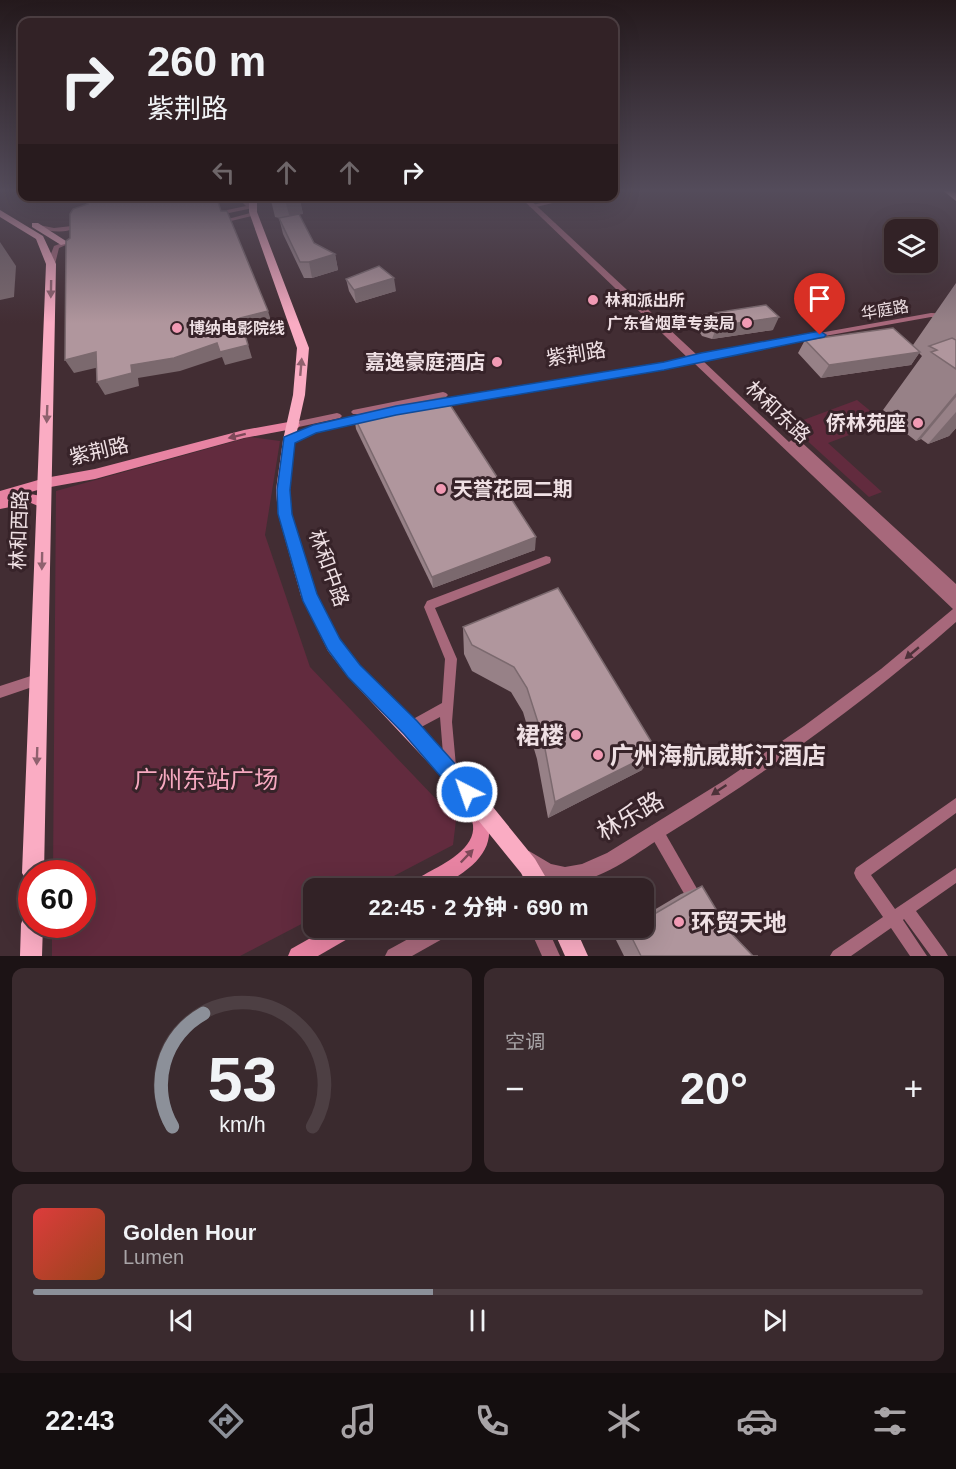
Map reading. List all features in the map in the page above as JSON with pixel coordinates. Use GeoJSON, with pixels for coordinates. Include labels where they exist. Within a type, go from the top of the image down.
{"type":"FeatureCollection","features":[{"type":"Feature","properties":{"kind":"main road","name":"林和西路"},"geometry":{"type":"LineString","coordinates":[[33,860],[52,258],[34,234]]}},
{"type":"Feature","properties":{"kind":"main road","name":"林和中路"},"geometry":{"type":"LineString","coordinates":[[261,234],[303,348],[284,490],[285,514],[309,596],[334,645],[354,671],[410,727],[450,772],[528,866],[535,878]]}},
{"type":"Feature","properties":{"kind":"main road"},"geometry":{"type":"LineString","coordinates":[[50,235],[69,244]]}},
{"type":"Feature","properties":{"kind":"main road","name":"紫荆路"},"geometry":{"type":"LineString","coordinates":[[0,495],[45,483],[95,474],[234,437],[292,432]]}},
{"type":"Feature","properties":{"kind":"main road"},"geometry":{"type":"LineString","coordinates":[[0,504],[32,498],[43,503]]}},
{"type":"Feature","properties":{"kind":"main road"},"geometry":{"type":"LineString","coordinates":[[437,878],[458,866],[477,846],[481,835],[481,818],[467,792]]}},
{"type":"Feature","properties":{"kind":"main road"},"geometry":{"type":"LineString","coordinates":[[31,956],[32,938]]}},
{"type":"Feature","properties":{"kind":"main road"},"geometry":{"type":"LineString","coordinates":[[297,956],[329,938]]}},
{"type":"Feature","properties":{"kind":"main road"},"geometry":{"type":"LineString","coordinates":[[568,938],[577,956]]}},
{"type":"Feature","properties":{"kind":"street"},"geometry":{"type":"LineString","coordinates":[[44,245],[50,235],[54,234]]}},
{"type":"Feature","properties":{"kind":"street","name":"林和东路"},"geometry":{"type":"LineString","coordinates":[[565,234],[956,605]]}},
{"type":"Feature","properties":{"kind":"street"},"geometry":{"type":"LineString","coordinates":[[52,258],[69,244]]}},
{"type":"Feature","properties":{"kind":"street","name":"华庭路"},"geometry":{"type":"LineString","coordinates":[[697,357],[931,315],[956,316]]}},
{"type":"Feature","properties":{"kind":"street","name":"林和东路"},"geometry":{"type":"LineString","coordinates":[[697,357],[956,592]]}},
{"type":"Feature","properties":{"kind":"street","name":"紫荆路"},"geometry":{"type":"LineString","coordinates":[[292,432],[388,412],[697,357]]}},
{"type":"Feature","properties":{"kind":"street","name":"紫荆路"},"geometry":{"type":"LineString","coordinates":[[292,432],[436,396],[697,357]]}},
{"type":"Feature","properties":{"kind":"street"},"geometry":{"type":"LineString","coordinates":[[450,772],[446,707],[451,659],[429,607],[431,604],[546,560]]}},
{"type":"Feature","properties":{"kind":"street","name":"林乐路"},"geometry":{"type":"LineString","coordinates":[[467,792],[531,861],[550,873],[570,875],[588,869],[695,807],[874,683],[956,614]]}},
{"type":"Feature","properties":{"kind":"street"},"geometry":{"type":"LineString","coordinates":[[0,692],[40,680]]}},
{"type":"Feature","properties":{"kind":"street"},"geometry":{"type":"LineString","coordinates":[[410,727],[446,707]]}},
{"type":"Feature","properties":{"kind":"street"},"geometry":{"type":"LineString","coordinates":[[919,956],[861,873],[956,806]]}},
{"type":"Feature","properties":{"kind":"street"},"geometry":{"type":"LineString","coordinates":[[656,831],[701,910]]}},
{"type":"Feature","properties":{"kind":"street"},"geometry":{"type":"LineString","coordinates":[[838,956],[956,875]]}},
{"type":"Feature","properties":{"kind":"street"},"geometry":{"type":"LineString","coordinates":[[906,909],[940,956]]}},
{"type":"Feature","properties":{"kind":"street"},"geometry":{"type":"LineString","coordinates":[[394,956],[427,938]]}},
{"type":"Feature","properties":{"kind":"street"},"geometry":{"type":"LineString","coordinates":[[543,938],[551,956]]}},
{"type":"Feature","properties":{"kind":"green space"},"geometry":{"type":"Polygon","coordinates":[[[857,400],[884,422],[828,443],[882,492],[869,497],[790,425],[857,400]]]}},
{"type":"Feature","properties":{"kind":"green space","name":"广州东站广场"},"geometry":{"type":"Polygon","coordinates":[[[250,437],[280,441],[265,535],[310,667],[456,820],[453,845],[390,878],[303,878],[303,923],[240,956],[52,956],[52,938],[96,938],[96,860],[53,860],[56,491],[250,437]]]}},
{"type":"Feature","properties":{"kind":"building"},"geometry":{"type":"Polygon","coordinates":[[[70,234],[236,234],[268,311],[240,318],[248,345],[220,352],[217,343],[174,358],[131,365],[132,373],[97,382],[96,352],[65,360],[66,241],[70,238],[70,234]]]}},
{"type":"Feature","properties":{"kind":"building"},"geometry":{"type":"Polygon","coordinates":[[[286,234],[309,234],[314,243],[335,254],[309,262],[300,262],[286,234]]]}},
{"type":"Feature","properties":{"kind":"building"},"geometry":{"type":"Polygon","coordinates":[[[379,266],[394,278],[354,290],[346,279],[379,266]]]}},
{"type":"Feature","properties":{"kind":"building"},"geometry":{"type":"Polygon","coordinates":[[[766,305],[779,317],[717,326],[707,323],[701,315],[766,305]]]}},
{"type":"Feature","properties":{"kind":"building"},"geometry":{"type":"Polygon","coordinates":[[[893,328],[920,352],[829,365],[805,340],[893,328]]]}},
{"type":"Feature","properties":{"kind":"building"},"geometry":{"type":"Polygon","coordinates":[[[952,338],[956,340],[956,369],[931,352],[937,350],[929,346],[952,338]]]}},
{"type":"Feature","properties":{"kind":"building","name":"天誉花园二期"},"geometry":{"type":"Polygon","coordinates":[[[445,397],[536,537],[432,577],[354,416],[445,397]]]}},
{"type":"Feature","properties":{"kind":"building","name":"裙楼"},"geometry":{"type":"Polygon","coordinates":[[[558,588],[657,751],[555,802],[543,738],[527,688],[514,667],[472,645],[463,627],[558,588]]]}},
{"type":"Feature","properties":{"kind":"building","name":"环贸天地"},"geometry":{"type":"Polygon","coordinates":[[[702,886],[729,931],[753,956],[641,956],[632,938],[654,938],[654,914],[702,886]]]}},
{"type":"Feature","properties":{"kind":"place","name":"林和派出所"},"geometry":{"type":"Point","coordinates":[593,300]}},
{"type":"Feature","properties":{"kind":"place","name":"广东省烟草专卖局"},"geometry":{"type":"Point","coordinates":[747,323]}},
{"type":"Feature","properties":{"kind":"place","name":"博纳电影院线"},"geometry":{"type":"Point","coordinates":[177,328]}},
{"type":"Feature","properties":{"kind":"place","name":"嘉逸豪庭酒店"},"geometry":{"type":"Point","coordinates":[497,362]}},
{"type":"Feature","properties":{"kind":"place","name":"侨林苑座"},"geometry":{"type":"Point","coordinates":[918,423]}},
{"type":"Feature","properties":{"kind":"place","name":"天誉花园二期"},"geometry":{"type":"Point","coordinates":[441,489]}},
{"type":"Feature","properties":{"kind":"place","name":"裙楼"},"geometry":{"type":"Point","coordinates":[576,735]}},
{"type":"Feature","properties":{"kind":"place","name":"广州海航威斯汀酒店"},"geometry":{"type":"Point","coordinates":[598,755]}},
{"type":"Feature","properties":{"kind":"place","name":"环贸天地"},"geometry":{"type":"Point","coordinates":[679,922]}},
{"type":"Feature","properties":{"kind":"route"},"geometry":{"type":"LineString","coordinates":[[467,792],[410,727],[354,671],[334,645],[309,596],[285,514],[284,490],[289,440],[313,429],[396,410],[664,366],[696,360],[701,356],[820,335]]}}]}
